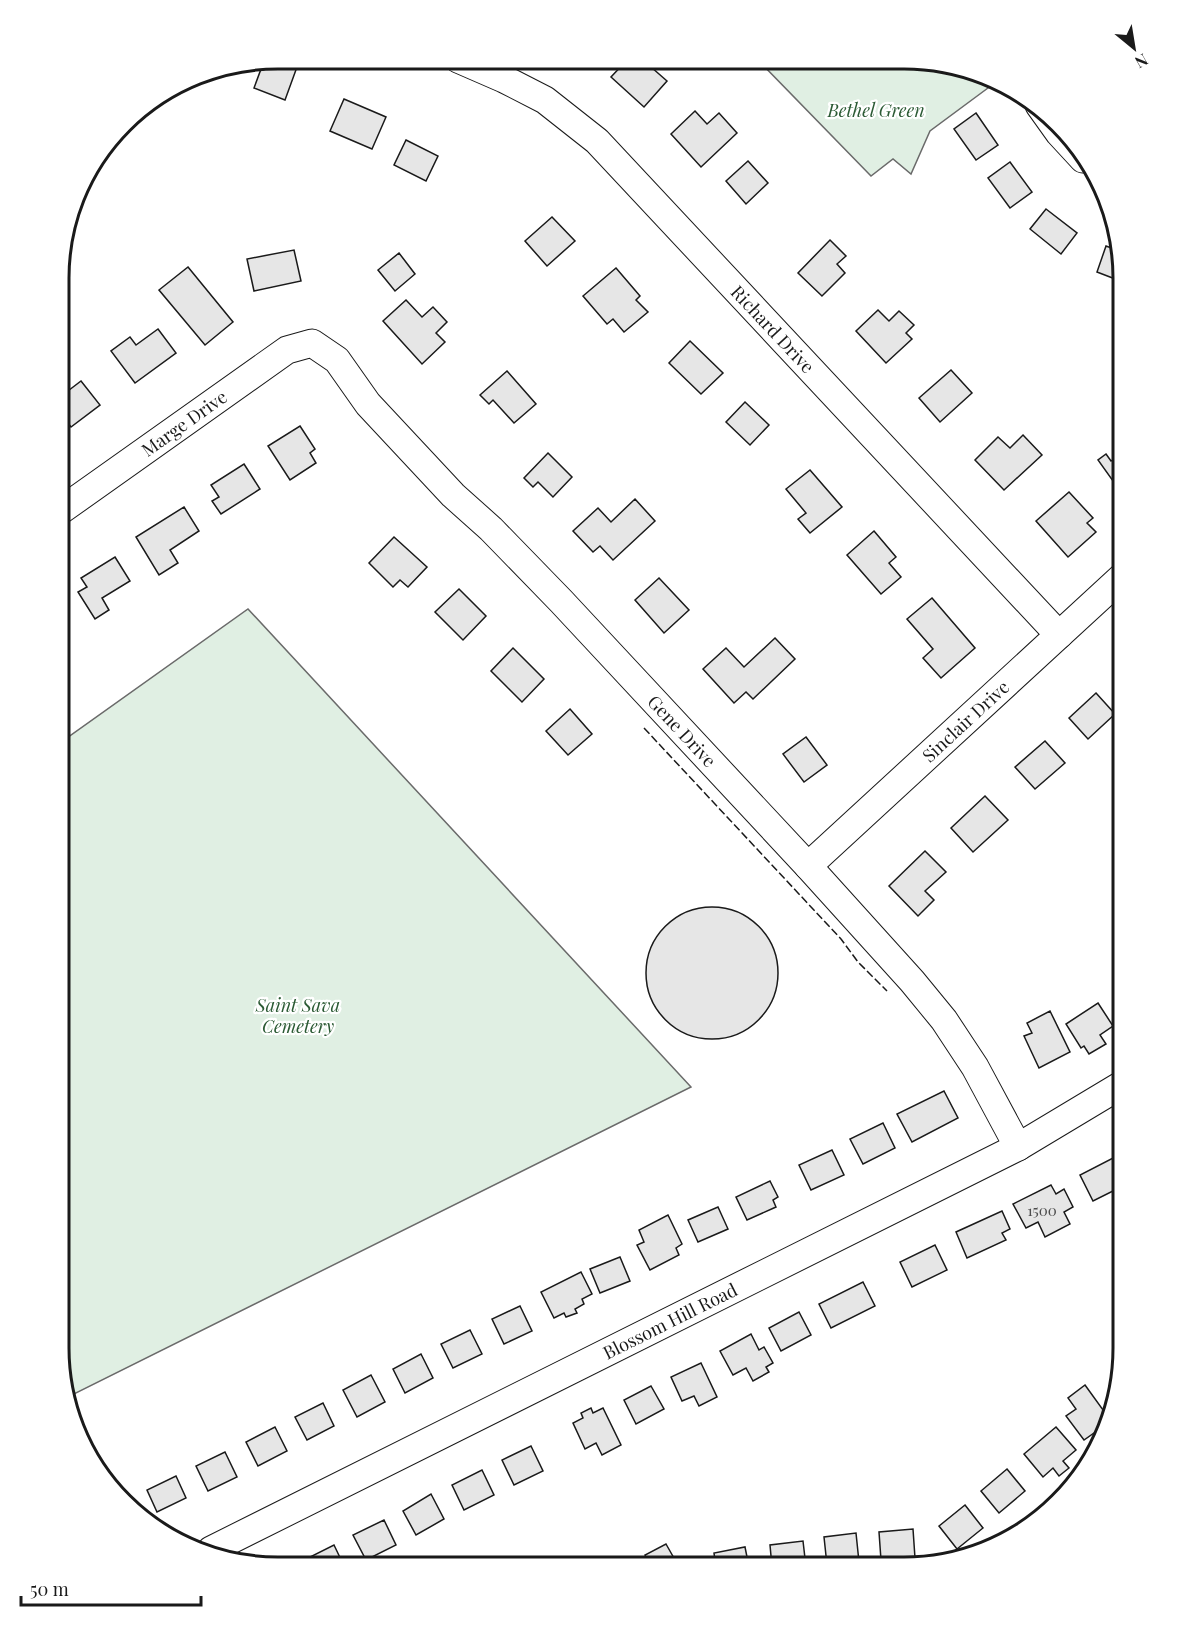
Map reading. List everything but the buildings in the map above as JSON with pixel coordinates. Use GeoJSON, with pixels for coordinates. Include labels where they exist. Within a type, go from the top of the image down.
{"type":"FeatureCollection","features":[{"type":"Feature","properties":{"kind":"street","name":"Richard Drive"},"geometry":{"type":"LineString","coordinates":[[481,69],[545,100],[597,141],[1059,635]]}},
{"type":"Feature","properties":{"kind":"street","name":"Marge Drive"},"geometry":{"type":"LineString","coordinates":[[69,505],[287,350],[312,343]]}},
{"type":"Feature","properties":{"kind":"street","name":"Gene Drive"},"geometry":{"type":"LineString","coordinates":[[312,343],[337,360],[368,404],[453,495],[491,529],[561,601],[912,981],[944,1020],[975,1066],[1018,1147]]}},
{"type":"Feature","properties":{"kind":"street","name":"Sinclair Drive"},"geometry":{"type":"LineString","coordinates":[[808,866],[1113,585]]}},
{"type":"Feature","properties":{"kind":"street","name":"Blossom Hill Road"},"geometry":{"type":"LineString","coordinates":[[216,1547],[1018,1147],[1113,1090]]}},
{"type":"Feature","properties":{"kind":"green space","name":"Bethel Green"},"geometry":{"type":"Polygon","coordinates":[[[767,69],[931,71],[958,76],[989,87],[930,131],[911,174],[893,159],[871,176],[767,69]]]}},
{"type":"Feature","properties":{"kind":"green space","name":"Saint Sava Cemetery"},"geometry":{"type":"Polygon","coordinates":[[[248,609],[691,1087],[74,1394],[69,1348],[69,737],[248,609]]]}},
{"type":"Feature","properties":{"kind":"fence"},"geometry":{"type":"LineString","coordinates":[[644,728],[887,991]]}}]}
